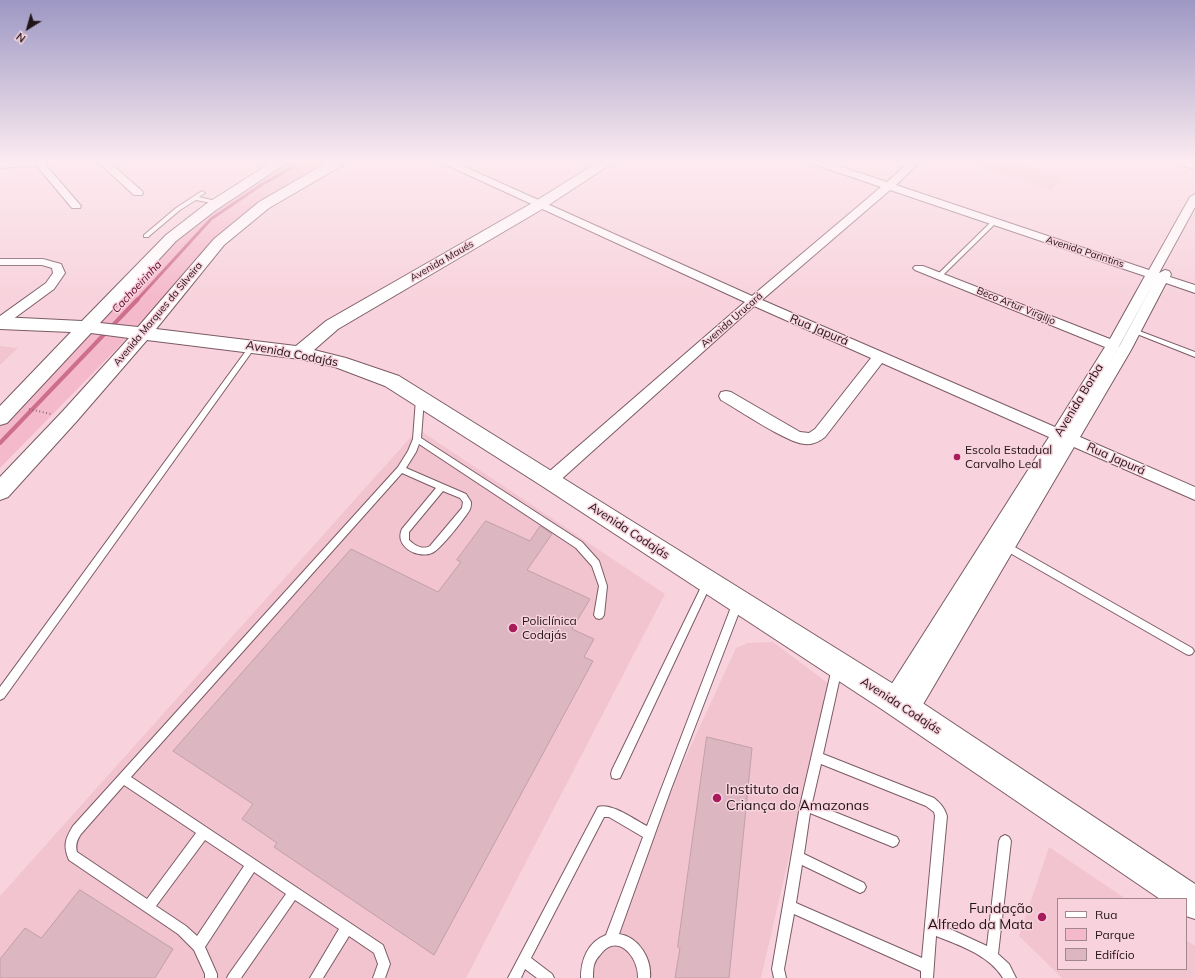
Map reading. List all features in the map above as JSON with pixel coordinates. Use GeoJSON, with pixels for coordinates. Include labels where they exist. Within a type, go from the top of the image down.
{"type":"FeatureCollection","features":[{"type":"Feature","properties":{"kind":"street"},"geometry":{"type":"LineString","coordinates":[[0,418],[91,328],[171,238],[194,218],[209,208]]}},
{"type":"Feature","properties":{"kind":"street","name":"Avenida Marques da Silveira"},"geometry":{"type":"LineString","coordinates":[[0,491],[69,417],[136,334],[219,242],[261,208]]}},
{"type":"Feature","properties":{"kind":"street","name":"Avenida Maués"},"geometry":{"type":"LineString","coordinates":[[300,354],[332,325],[534,208]]}},
{"type":"Feature","properties":{"kind":"street","name":"Rua Japurá"},"geometry":{"type":"LineString","coordinates":[[545,208],[753,301],[1195,494]]}},
{"type":"Feature","properties":{"kind":"street","name":"Avenida Urucará"},"geometry":{"type":"LineString","coordinates":[[550,480],[753,301],[865,208]]}},
{"type":"Feature","properties":{"kind":"street","name":"Avenida Parintins"},"geometry":{"type":"LineString","coordinates":[[949,208],[1195,289]]}},
{"type":"Feature","properties":{"kind":"street","name":"Avenida Borba"},"geometry":{"type":"LineString","coordinates":[[901,706],[1065,436],[1134,331],[1190,208]]}},
{"type":"Feature","properties":{"kind":"street","name":"Avenida Borba"},"geometry":{"type":"LineString","coordinates":[[901,706],[1006,546],[1113,345],[1195,218]]}},
{"type":"Feature","properties":{"kind":"street"},"geometry":{"type":"LineString","coordinates":[[0,262],[43,262],[57,266],[59,273],[50,286],[0,322]]}},
{"type":"Feature","properties":{"kind":"street","name":"Beco Artur Virgiljo"},"geometry":{"type":"LineString","coordinates":[[918,268],[1113,345]]}},
{"type":"Feature","properties":{"kind":"street","name":"Avenida Codajás"},"geometry":{"type":"LineString","coordinates":[[0,322],[91,328],[253,346],[339,362],[392,381],[550,480],[901,706],[1195,903]]}},
{"type":"Feature","properties":{"kind":"street"},"geometry":{"type":"LineString","coordinates":[[726,396],[795,436],[804,439],[813,438],[820,433],[880,356]]}},
{"type":"Feature","properties":{"kind":"lane"},"geometry":{"type":"LineString","coordinates":[[146,236],[180,208]]}},
{"type":"Feature","properties":{"kind":"lane"},"geometry":{"type":"LineString","coordinates":[[939,276],[994,222]]}},
{"type":"Feature","properties":{"kind":"lane"},"geometry":{"type":"LineString","coordinates":[[1134,331],[1195,355]]}},
{"type":"Feature","properties":{"kind":"lane"},"geometry":{"type":"LineString","coordinates":[[0,695],[253,346]]}},
{"type":"Feature","properties":{"kind":"lane"},"geometry":{"type":"LineString","coordinates":[[211,978],[211,974],[198,946],[182,930],[73,856],[70,849],[71,840],[77,830],[123,778],[401,469],[412,452],[417,439],[420,399]]}},
{"type":"Feature","properties":{"kind":"lane"},"geometry":{"type":"LineString","coordinates":[[417,439],[579,545],[596,564],[602,586],[599,615]]}},
{"type":"Feature","properties":{"kind":"lane"},"geometry":{"type":"LineString","coordinates":[[401,469],[442,487],[467,499],[468,504],[466,509],[437,546],[432,550],[420,550],[408,545],[404,541],[403,536],[405,531],[442,487]]}},
{"type":"Feature","properties":{"kind":"lane"},"geometry":{"type":"LineString","coordinates":[[1006,546],[1189,651]]}},
{"type":"Feature","properties":{"kind":"lane"},"geometry":{"type":"LineString","coordinates":[[616,774],[708,582]]}},
{"type":"Feature","properties":{"kind":"lane"},"geometry":{"type":"LineString","coordinates":[[611,939],[649,834],[738,601]]}},
{"type":"Feature","properties":{"kind":"lane"},"geometry":{"type":"LineString","coordinates":[[780,978],[778,969],[806,806],[837,665]]}},
{"type":"Feature","properties":{"kind":"lane"},"geometry":{"type":"LineString","coordinates":[[789,906],[927,972],[941,816],[939,809],[930,802],[817,757]]}},
{"type":"Feature","properties":{"kind":"lane"},"geometry":{"type":"LineString","coordinates":[[123,778],[379,948],[384,964],[379,978]]}},
{"type":"Feature","properties":{"kind":"lane"},"geometry":{"type":"LineString","coordinates":[[806,806],[893,841]]}},
{"type":"Feature","properties":{"kind":"lane"},"geometry":{"type":"LineString","coordinates":[[514,978],[598,815],[602,811],[610,812],[649,834]]}},
{"type":"Feature","properties":{"kind":"lane"},"geometry":{"type":"LineString","coordinates":[[148,907],[204,832]]}},
{"type":"Feature","properties":{"kind":"lane"},"geometry":{"type":"LineString","coordinates":[[992,956],[1005,841]]}},
{"type":"Feature","properties":{"kind":"lane"},"geometry":{"type":"LineString","coordinates":[[798,857],[860,887]]}},
{"type":"Feature","properties":{"kind":"lane"},"geometry":{"type":"LineString","coordinates":[[198,946],[252,864]]}},
{"type":"Feature","properties":{"kind":"lane"},"geometry":{"type":"LineString","coordinates":[[233,978],[294,892]]}},
{"type":"Feature","properties":{"kind":"lane"},"geometry":{"type":"LineString","coordinates":[[316,978],[347,927]]}},
{"type":"Feature","properties":{"kind":"lane"},"geometry":{"type":"LineString","coordinates":[[931,927],[992,956],[1007,970],[1010,978]]}},
{"type":"Feature","properties":{"kind":"lane"},"geometry":{"type":"LineString","coordinates":[[586,976],[588,961],[594,950],[601,943],[611,939],[620,940],[630,944],[637,952],[643,963],[644,978]]}},
{"type":"Feature","properties":{"kind":"lane"},"geometry":{"type":"LineString","coordinates":[[523,960],[548,978]]}},
{"type":"Feature","properties":{"kind":"path"},"geometry":{"type":"LineString","coordinates":[[23,408],[54,414]]}},
{"type":"Feature","properties":{"kind":"shaded area"},"geometry":{"type":"Polygon","coordinates":[[[0,346],[18,348],[0,365],[0,346]]]}},
{"type":"Feature","properties":{"kind":"shaded area"},"geometry":{"type":"Polygon","coordinates":[[[418,429],[665,594],[466,978],[0,978],[0,896],[418,429]]]}},
{"type":"Feature","properties":{"kind":"shaded area"},"geometry":{"type":"Polygon","coordinates":[[[773,642],[829,684],[761,978],[584,978],[736,648],[748,643],[773,642]]]}},
{"type":"Feature","properties":{"kind":"shaded area","name":"Fundação Alfredo da Mata"},"geometry":{"type":"Polygon","coordinates":[[[1049,847],[1125,898],[1057,898],[1057,970],[1187,970],[1187,941],[1195,946],[1195,978],[1062,978],[1019,936],[1049,847]]]}},
{"type":"Feature","properties":{"kind":"green space"},"geometry":{"type":"Polygon","coordinates":[[[214,208],[251,208],[227,228],[205,250],[139,326],[0,468],[0,422],[195,219],[214,208]]]}},
{"type":"Feature","properties":{"kind":"building"},"geometry":{"type":"Polygon","coordinates":[[[486,521],[530,541],[540,526],[552,534],[527,570],[590,599],[572,629],[594,639],[584,657],[593,661],[434,955],[274,847],[277,843],[242,819],[253,804],[173,751],[351,549],[438,592],[461,562],[457,560],[486,521]]]}},
{"type":"Feature","properties":{"kind":"building"},"geometry":{"type":"Polygon","coordinates":[[[707,737],[752,748],[729,978],[675,978],[680,948],[678,947],[707,737]]]}},
{"type":"Feature","properties":{"kind":"building"},"geometry":{"type":"Polygon","coordinates":[[[80,890],[173,949],[155,978],[0,978],[0,959],[25,928],[41,938],[80,890]]]}},
{"type":"Feature","properties":{"kind":"waterway","name":"Cachoeirinha"},"geometry":{"type":"LineString","coordinates":[[137,300],[211,219],[228,208]]}},
{"type":"Feature","properties":{"kind":"waterway","name":"Cachoeirinha"},"geometry":{"type":"LineString","coordinates":[[0,443],[138,299]]}},
{"type":"Feature","properties":{"kind":"place","name":"Escola Estadual Carvalho Leal"},"geometry":{"type":"Point","coordinates":[957,457]}},
{"type":"Feature","properties":{"kind":"place","name":"Policlínica Codajás"},"geometry":{"type":"Point","coordinates":[513,628]}},
{"type":"Feature","properties":{"kind":"place","name":"Instituto da Criança do Amazonas"},"geometry":{"type":"Point","coordinates":[717,798]}},
{"type":"Feature","properties":{"kind":"place","name":"Fundação Alfredo da Mata"},"geometry":{"type":"Point","coordinates":[1042,917]}}]}
